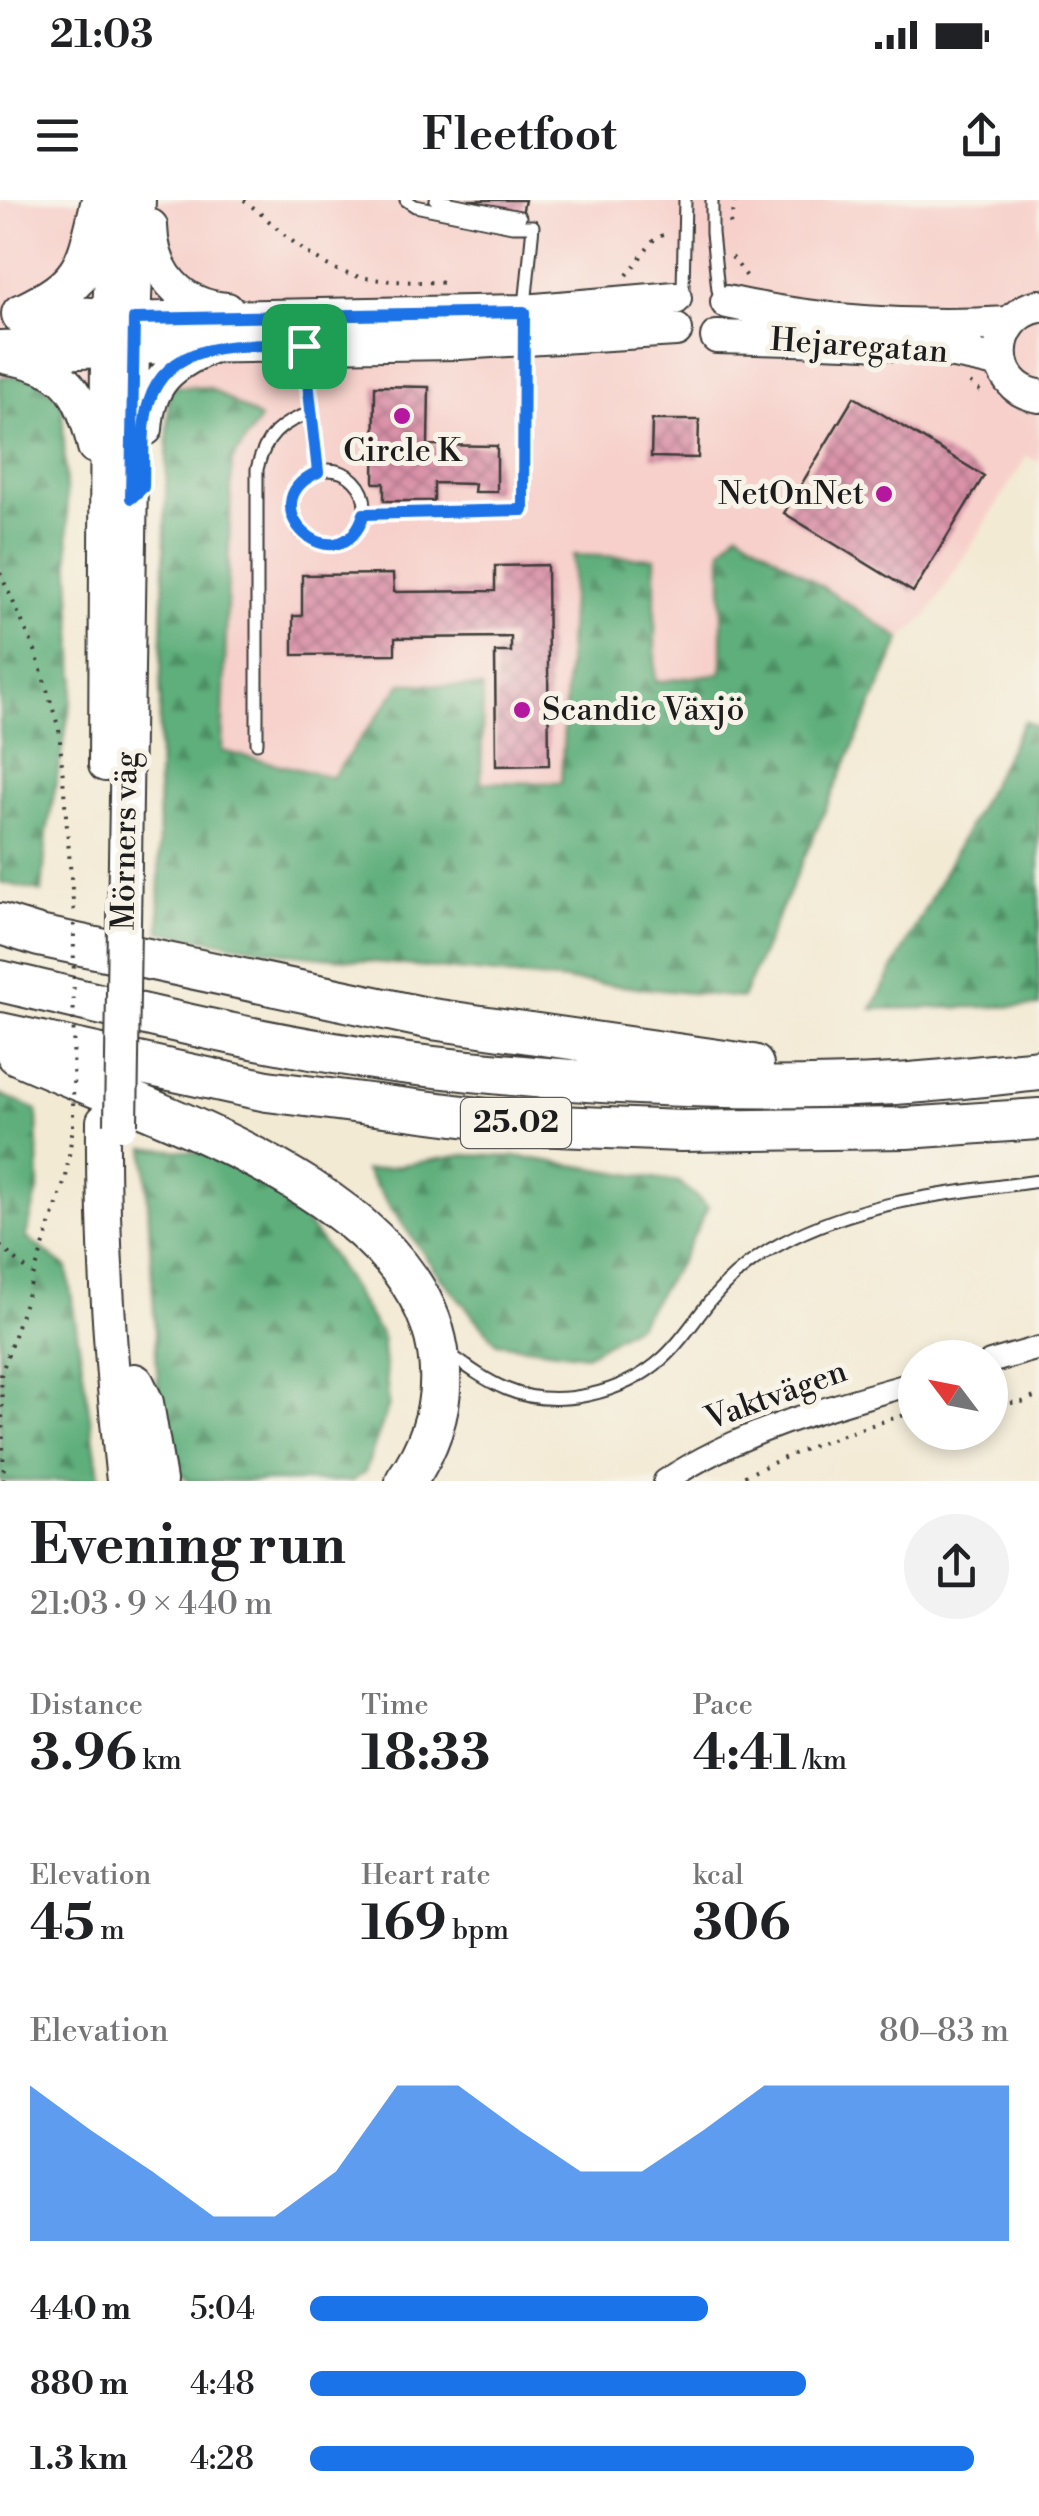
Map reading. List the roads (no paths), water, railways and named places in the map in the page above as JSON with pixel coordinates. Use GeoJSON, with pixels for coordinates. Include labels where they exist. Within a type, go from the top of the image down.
{"type":"FeatureCollection","features":[{"type":"Feature","properties":{"kind":"highway"},"geometry":{"type":"LineString","coordinates":[[11,315],[57,298],[72,285],[84,265],[102,200]]}},
{"type":"Feature","properties":{"kind":"highway"},"geometry":{"type":"LineString","coordinates":[[11,315],[120,333]]}},
{"type":"Feature","properties":{"kind":"highway"},"geometry":{"type":"LineString","coordinates":[[0,354],[120,333]]}},
{"type":"Feature","properties":{"kind":"highway"},"geometry":{"type":"LineString","coordinates":[[0,924],[40,936],[432,1019],[896,1084]]}},
{"type":"Feature","properties":{"kind":"highway","name":"25.02"},"geometry":{"type":"LineString","coordinates":[[0,981],[296,1046],[418,1065],[649,1084],[774,1088],[896,1084],[1039,1070]]}},
{"type":"Feature","properties":{"kind":"highway","name":"25.02"},"geometry":{"type":"LineString","coordinates":[[0,1033],[267,1091],[533,1125],[681,1132],[906,1128],[1039,1119]]}},
{"type":"Feature","properties":{"kind":"highway"},"geometry":{"type":"LineString","coordinates":[[0,1046],[233,1147],[297,1182],[369,1234],[403,1272],[431,1322],[437,1344],[440,1383],[436,1421],[423,1456],[406,1481]]}},
{"type":"Feature","properties":{"kind":"highway"},"geometry":{"type":"LineString","coordinates":[[134,1384],[143,1403],[156,1481]]}},
{"type":"Feature","properties":{"kind":"main road","name":"Mörners väg"},"geometry":{"type":"LineString","coordinates":[[115,200],[120,333],[118,496],[101,922],[99,1124],[114,1401],[124,1481]]}},
{"type":"Feature","properties":{"kind":"main road","name":"Mörners väg"},"geometry":{"type":"LineString","coordinates":[[120,333],[140,200]]}},
{"type":"Feature","properties":{"kind":"main road"},"geometry":{"type":"LineString","coordinates":[[152,200],[154,257],[178,290],[207,306],[252,309],[298,331]]}},
{"type":"Feature","properties":{"kind":"main road"},"geometry":{"type":"LineString","coordinates":[[120,333],[524,325],[678,306],[701,284],[723,296],[729,321],[718,337],[698,343],[686,339],[678,306]]}},
{"type":"Feature","properties":{"kind":"main road","name":"Hejaregatan"},"geometry":{"type":"LineString","coordinates":[[723,296],[784,312],[855,320],[965,326],[1009,322]]}},
{"type":"Feature","properties":{"kind":"main road"},"geometry":{"type":"LineString","coordinates":[[1039,306],[1009,322],[1002,335],[1000,362],[1006,377],[1018,388],[1039,396]]}},
{"type":"Feature","properties":{"kind":"main road"},"geometry":{"type":"LineString","coordinates":[[0,354],[50,369],[75,391],[118,496],[143,487],[146,416],[154,391],[183,360],[210,347],[298,331]]}},
{"type":"Feature","properties":{"kind":"main road"},"geometry":{"type":"LineString","coordinates":[[120,333],[210,347]]}},
{"type":"Feature","properties":{"kind":"main road","name":"Hejaregatan"},"geometry":{"type":"LineString","coordinates":[[718,337],[907,346],[1000,362]]}},
{"type":"Feature","properties":{"kind":"main road","name":"Mörners väg"},"geometry":{"type":"LineString","coordinates":[[99,1124],[124,1258],[145,1481]]}},
{"type":"Feature","properties":{"kind":"street"},"geometry":{"type":"LineString","coordinates":[[1008,1357],[1039,1348]]}},
{"type":"Feature","properties":{"kind":"street","name":"Vaktvägen"},"geometry":{"type":"LineString","coordinates":[[664,1481],[702,1456],[760,1432],[898,1388]]}},
{"type":"Feature","properties":{"kind":"lane"},"geometry":{"type":"LineString","coordinates":[[364,514],[523,510],[524,325],[533,226],[512,226],[415,206],[406,200]]}},
{"type":"Feature","properties":{"kind":"lane"},"geometry":{"type":"LineString","coordinates":[[436,200],[520,217]]}},
{"type":"Feature","properties":{"kind":"lane"},"geometry":{"type":"LineString","coordinates":[[678,306],[685,200]]}},
{"type":"Feature","properties":{"kind":"lane"},"geometry":{"type":"LineString","coordinates":[[712,200],[712,233],[723,296]]}},
{"type":"Feature","properties":{"kind":"lane"},"geometry":{"type":"LineString","coordinates":[[298,331],[318,472]]}},
{"type":"Feature","properties":{"kind":"lane"},"geometry":{"type":"LineString","coordinates":[[257,743],[257,469],[271,435],[293,418],[312,413]]}},
{"type":"Feature","properties":{"kind":"lane"},"geometry":{"type":"LineString","coordinates":[[318,472],[337,472],[353,480],[363,496],[364,514],[351,536],[336,544],[318,543],[303,534],[293,520],[294,494],[303,480],[318,472]]}},
{"type":"Feature","properties":{"kind":"lane"},"geometry":{"type":"LineString","coordinates":[[437,1344],[508,1390],[543,1398],[578,1397],[607,1390],[662,1359],[732,1278],[780,1244],[870,1208],[1039,1181]]}},
{"type":"Feature","properties":{"kind":"place","name":"Circle K"},"geometry":{"type":"Point","coordinates":[402,416]}},
{"type":"Feature","properties":{"kind":"place","name":"NetOnNet"},"geometry":{"type":"Point","coordinates":[884,494]}},
{"type":"Feature","properties":{"kind":"place","name":"Scandic Växjö"},"geometry":{"type":"Point","coordinates":[522,710]}}]}
